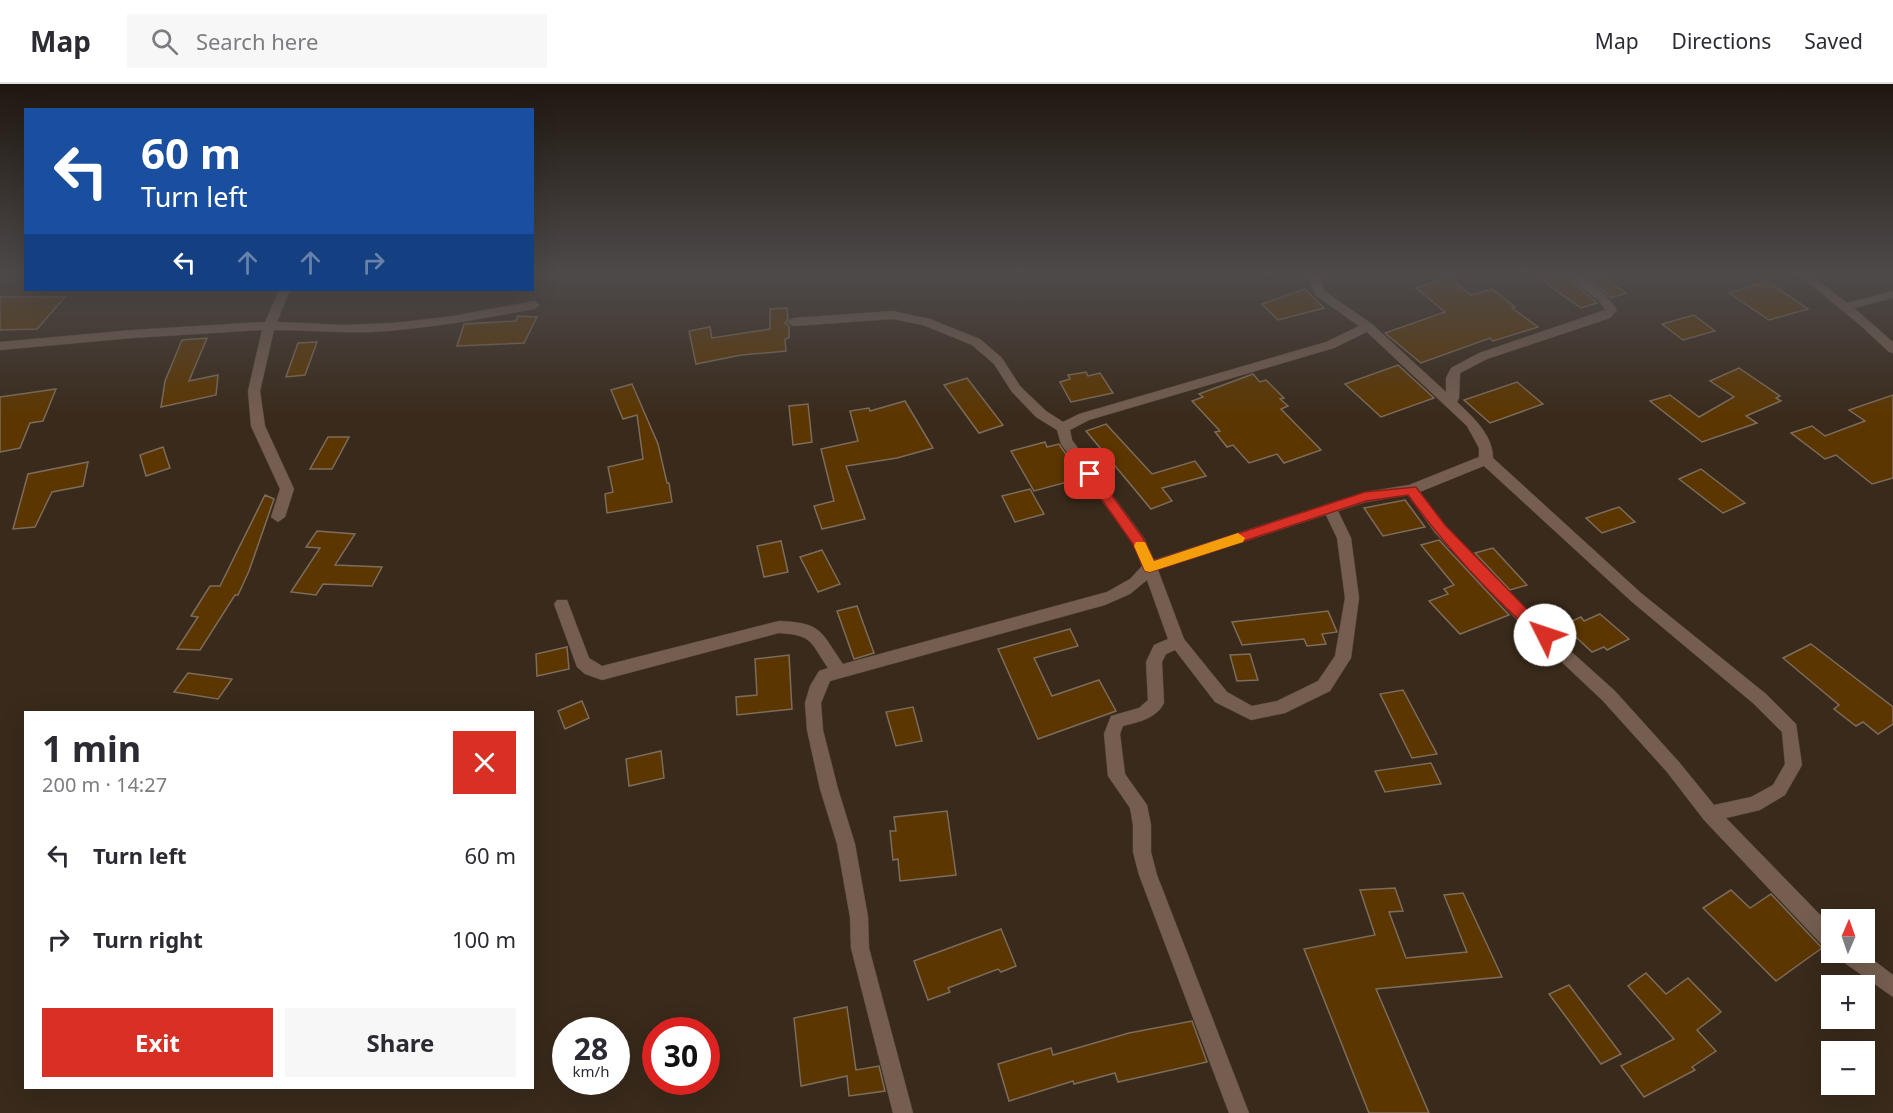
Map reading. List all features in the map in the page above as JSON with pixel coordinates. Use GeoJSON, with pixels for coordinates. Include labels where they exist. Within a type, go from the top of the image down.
{"type":"FeatureCollection","features":[{"type":"Feature","properties":{"kind":"street"},"geometry":{"type":"LineString","coordinates":[[271,321],[254,391],[258,426],[287,489],[278,517]]}},
{"type":"Feature","properties":{"kind":"street"},"geometry":{"type":"LineString","coordinates":[[0,346],[111,334],[269,326],[371,328],[443,321]]}},
{"type":"Feature","properties":{"kind":"street"},"geometry":{"type":"LineString","coordinates":[[793,322],[807,321]]}},
{"type":"Feature","properties":{"kind":"street"},"geometry":{"type":"LineString","coordinates":[[921,321],[976,342],[998,361],[1016,389],[1041,414],[1063,428],[1066,441],[1139,542],[1177,642],[1221,697],[1251,713],[1279,708],[1324,686],[1342,658],[1352,598],[1344,538],[1330,508]]}},
{"type":"Feature","properties":{"kind":"street"},"geometry":{"type":"LineString","coordinates":[[1359,321],[1472,423],[1486,448],[1486,460],[1636,597],[1760,699],[1790,729],[1794,765],[1779,790],[1754,804],[1710,813]]}},
{"type":"Feature","properties":{"kind":"street"},"geometry":{"type":"LineString","coordinates":[[1449,402],[1453,398],[1452,378],[1455,371],[1483,356],[1588,321]]}},
{"type":"Feature","properties":{"kind":"street"},"geometry":{"type":"LineString","coordinates":[[1862,321],[1893,349]]}},
{"type":"Feature","properties":{"kind":"street"},"geometry":{"type":"LineString","coordinates":[[1063,428],[1084,417],[1330,345],[1368,327]]}},
{"type":"Feature","properties":{"kind":"street"},"geometry":{"type":"LineString","coordinates":[[903,1113],[860,948],[859,917],[846,844],[829,789],[815,730],[813,703],[818,686],[825,675],[1105,598],[1133,587],[1150,567],[1365,496],[1412,490],[1486,460]]}},
{"type":"Feature","properties":{"kind":"street"},"geometry":{"type":"LineString","coordinates":[[1412,490],[1440,529],[1520,614],[1609,696],[1673,767],[1710,813],[1821,929]]}},
{"type":"Feature","properties":{"kind":"street"},"geometry":{"type":"LineString","coordinates":[[562,604],[583,662],[591,669],[602,672],[779,627],[804,628],[813,634],[839,671]]}},
{"type":"Feature","properties":{"kind":"street"},"geometry":{"type":"LineString","coordinates":[[1177,642],[1160,650],[1154,662],[1156,703],[1144,713],[1118,721],[1112,734],[1117,776],[1138,805],[1142,825],[1142,852],[1148,875],[1239,1113]]}},
{"type":"Feature","properties":{"kind":"street"},"geometry":{"type":"LineString","coordinates":[[1861,963],[1893,987]]}},
{"type":"Feature","properties":{"kind":"building"},"geometry":{"type":"Polygon","coordinates":[[[0,321],[44,321],[37,329],[0,330],[0,321]]]}},
{"type":"Feature","properties":{"kind":"building"},"geometry":{"type":"Polygon","coordinates":[[[535,321],[524,343],[457,346],[464,324],[535,321]]]}},
{"type":"Feature","properties":{"kind":"building"},"geometry":{"type":"Polygon","coordinates":[[[770,321],[786,321],[789,338],[785,339],[786,351],[741,355],[696,364],[689,331],[710,327],[712,338],[770,329],[770,321]]]}},
{"type":"Feature","properties":{"kind":"building"},"geometry":{"type":"Polygon","coordinates":[[[1419,321],[1530,321],[1538,327],[1493,341],[1490,338],[1421,363],[1385,333],[1419,321]]]}},
{"type":"Feature","properties":{"kind":"building"},"geometry":{"type":"Polygon","coordinates":[[[1673,321],[1702,321],[1715,331],[1683,340],[1662,324],[1673,321]]]}},
{"type":"Feature","properties":{"kind":"building"},"geometry":{"type":"Polygon","coordinates":[[[207,338],[189,381],[218,375],[216,395],[161,407],[165,381],[182,340],[207,338]]]}},
{"type":"Feature","properties":{"kind":"building"},"geometry":{"type":"Polygon","coordinates":[[[317,342],[305,375],[286,377],[298,343],[317,342]]]}},
{"type":"Feature","properties":{"kind":"building"},"geometry":{"type":"Polygon","coordinates":[[[1398,365],[1434,398],[1381,417],[1345,384],[1398,365]]]}},
{"type":"Feature","properties":{"kind":"building"},"geometry":{"type":"Polygon","coordinates":[[[1739,368],[1780,396],[1776,398],[1781,401],[1746,416],[1757,423],[1702,442],[1650,401],[1670,395],[1699,417],[1734,397],[1710,381],[1739,368]]]}},
{"type":"Feature","properties":{"kind":"building"},"geometry":{"type":"Polygon","coordinates":[[[1086,372],[1088,376],[1100,373],[1113,393],[1071,402],[1060,382],[1070,379],[1068,375],[1086,372]]]}},
{"type":"Feature","properties":{"kind":"building"},"geometry":{"type":"Polygon","coordinates":[[[1253,374],[1260,382],[1266,380],[1284,398],[1280,399],[1288,406],[1281,409],[1321,450],[1284,463],[1277,454],[1249,463],[1233,445],[1227,447],[1215,432],[1220,431],[1192,401],[1203,397],[1199,394],[1253,374]]]}},
{"type":"Feature","properties":{"kind":"building"},"geometry":{"type":"Polygon","coordinates":[[[967,378],[1003,425],[979,433],[944,385],[967,378]]]}},
{"type":"Feature","properties":{"kind":"building"},"geometry":{"type":"Polygon","coordinates":[[[1517,382],[1543,404],[1490,423],[1464,400],[1517,382]]]}},
{"type":"Feature","properties":{"kind":"building"},"geometry":{"type":"Polygon","coordinates":[[[632,384],[658,444],[672,502],[607,513],[605,494],[613,492],[608,467],[643,459],[637,415],[623,419],[611,390],[632,384]]]}},
{"type":"Feature","properties":{"kind":"building"},"geometry":{"type":"Polygon","coordinates":[[[56,389],[43,421],[30,423],[20,448],[0,452],[0,397],[56,389]]]}},
{"type":"Feature","properties":{"kind":"building"},"geometry":{"type":"Polygon","coordinates":[[[1893,395],[1893,478],[1872,484],[1836,455],[1825,459],[1791,433],[1812,426],[1825,436],[1865,421],[1849,410],[1893,395]]]}},
{"type":"Feature","properties":{"kind":"building"},"geometry":{"type":"Polygon","coordinates":[[[905,401],[933,448],[897,458],[846,466],[865,519],[822,529],[814,506],[834,501],[821,449],[858,441],[850,411],[869,408],[870,411],[905,401]]]}},
{"type":"Feature","properties":{"kind":"building"},"geometry":{"type":"Polygon","coordinates":[[[808,404],[812,442],[793,445],[789,406],[808,404]]]}},
{"type":"Feature","properties":{"kind":"building"},"geometry":{"type":"Polygon","coordinates":[[[1106,424],[1152,474],[1195,461],[1206,476],[1162,488],[1172,501],[1151,509],[1086,431],[1106,424]]]}},
{"type":"Feature","properties":{"kind":"building"},"geometry":{"type":"Polygon","coordinates":[[[328,437],[349,437],[332,469],[310,469],[328,437]]]}},
{"type":"Feature","properties":{"kind":"building"},"geometry":{"type":"Polygon","coordinates":[[[1045,442],[1047,447],[1059,444],[1078,472],[1068,475],[1071,481],[1034,491],[1011,451],[1045,442]]]}},
{"type":"Feature","properties":{"kind":"building"},"geometry":{"type":"Polygon","coordinates":[[[163,447],[170,468],[146,476],[140,455],[163,447]]]}},
{"type":"Feature","properties":{"kind":"building"},"geometry":{"type":"Polygon","coordinates":[[[88,462],[83,486],[52,492],[35,527],[13,529],[28,474],[88,462]]]}},
{"type":"Feature","properties":{"kind":"building"},"geometry":{"type":"Polygon","coordinates":[[[1701,469],[1745,503],[1723,513],[1679,479],[1701,469]]]}},
{"type":"Feature","properties":{"kind":"building"},"geometry":{"type":"Polygon","coordinates":[[[1030,489],[1044,514],[1015,522],[1002,496],[1030,489]]]}},
{"type":"Feature","properties":{"kind":"building"},"geometry":{"type":"Polygon","coordinates":[[[265,495],[274,499],[249,571],[238,595],[235,595],[200,650],[177,649],[198,617],[191,616],[210,586],[220,586],[265,495]]]}},
{"type":"Feature","properties":{"kind":"building"},"geometry":{"type":"Polygon","coordinates":[[[1405,500],[1425,527],[1383,536],[1364,508],[1405,500]]]}},
{"type":"Feature","properties":{"kind":"building"},"geometry":{"type":"Polygon","coordinates":[[[1619,507],[1635,522],[1602,533],[1586,518],[1619,507]]]}},
{"type":"Feature","properties":{"kind":"building"},"geometry":{"type":"Polygon","coordinates":[[[317,531],[355,534],[335,565],[382,567],[372,586],[323,584],[316,595],[291,592],[320,548],[306,547],[317,531]]]}},
{"type":"Feature","properties":{"kind":"building"},"geometry":{"type":"Polygon","coordinates":[[[1439,540],[1509,615],[1460,634],[1429,601],[1448,594],[1444,589],[1454,585],[1421,545],[1439,540]]]}},
{"type":"Feature","properties":{"kind":"building"},"geometry":{"type":"Polygon","coordinates":[[[781,541],[788,572],[764,577],[757,546],[781,541]]]}},
{"type":"Feature","properties":{"kind":"building"},"geometry":{"type":"Polygon","coordinates":[[[1493,548],[1527,585],[1510,590],[1475,553],[1493,548]]]}},
{"type":"Feature","properties":{"kind":"building"},"geometry":{"type":"Polygon","coordinates":[[[822,550],[840,584],[818,592],[800,557],[822,550]]]}},
{"type":"Feature","properties":{"kind":"building"},"geometry":{"type":"Polygon","coordinates":[[[857,606],[874,653],[854,659],[837,611],[857,606]]]}},
{"type":"Feature","properties":{"kind":"building"},"geometry":{"type":"Polygon","coordinates":[[[1328,611],[1337,632],[1322,634],[1326,644],[1307,646],[1304,639],[1242,645],[1232,622],[1328,611]]]}},
{"type":"Feature","properties":{"kind":"building"},"geometry":{"type":"Polygon","coordinates":[[[1600,614],[1629,639],[1607,650],[1604,647],[1592,652],[1563,625],[1581,617],[1584,621],[1600,614]]]}},
{"type":"Feature","properties":{"kind":"building"},"geometry":{"type":"Polygon","coordinates":[[[1070,629],[1078,646],[1034,658],[1052,696],[1099,680],[1116,711],[1038,739],[998,649],[1070,629]]]}},
{"type":"Feature","properties":{"kind":"building"},"geometry":{"type":"Polygon","coordinates":[[[1811,644],[1893,707],[1893,724],[1878,734],[1863,722],[1856,726],[1834,709],[1839,705],[1783,658],[1811,644]]]}},
{"type":"Feature","properties":{"kind":"building"},"geometry":{"type":"Polygon","coordinates":[[[567,647],[569,669],[537,676],[536,654],[567,647]]]}},
{"type":"Feature","properties":{"kind":"building"},"geometry":{"type":"Polygon","coordinates":[[[1250,654],[1258,680],[1237,681],[1230,655],[1250,654]]]}},
{"type":"Feature","properties":{"kind":"building"},"geometry":{"type":"Polygon","coordinates":[[[789,655],[792,709],[737,715],[736,697],[757,695],[755,659],[789,655]]]}},
{"type":"Feature","properties":{"kind":"building"},"geometry":{"type":"Polygon","coordinates":[[[188,673],[232,679],[218,699],[174,692],[188,673]]]}},
{"type":"Feature","properties":{"kind":"building"},"geometry":{"type":"Polygon","coordinates":[[[1403,690],[1437,754],[1412,758],[1380,694],[1403,690]]]}},
{"type":"Feature","properties":{"kind":"building"},"geometry":{"type":"Polygon","coordinates":[[[582,701],[589,718],[565,729],[558,711],[582,701]]]}},
{"type":"Feature","properties":{"kind":"building"},"geometry":{"type":"Polygon","coordinates":[[[913,707],[922,741],[896,746],[886,712],[913,707]]]}},
{"type":"Feature","properties":{"kind":"building"},"geometry":{"type":"Polygon","coordinates":[[[661,751],[664,778],[629,786],[626,759],[661,751]]]}},
{"type":"Feature","properties":{"kind":"building"},"geometry":{"type":"Polygon","coordinates":[[[1431,763],[1441,784],[1385,792],[1375,771],[1431,763]]]}},
{"type":"Feature","properties":{"kind":"building"},"geometry":{"type":"Polygon","coordinates":[[[947,811],[956,875],[900,881],[898,859],[893,860],[890,831],[896,831],[894,817],[947,811]]]}},
{"type":"Feature","properties":{"kind":"building"},"geometry":{"type":"Polygon","coordinates":[[[1395,888],[1403,911],[1389,912],[1406,958],[1467,952],[1444,895],[1463,893],[1502,977],[1376,989],[1429,1113],[1369,1113],[1304,949],[1375,935],[1360,890],[1395,888]]]}},
{"type":"Feature","properties":{"kind":"building"},"geometry":{"type":"Polygon","coordinates":[[[1731,890],[1750,908],[1771,894],[1821,949],[1776,981],[1703,908],[1731,890]]]}},
{"type":"Feature","properties":{"kind":"building"},"geometry":{"type":"Polygon","coordinates":[[[1001,929],[1016,966],[1001,972],[998,969],[948,988],[950,992],[928,1000],[914,961],[1001,929]]]}},
{"type":"Feature","properties":{"kind":"building"},"geometry":{"type":"Polygon","coordinates":[[[1646,973],[1666,994],[1688,978],[1721,1012],[1697,1030],[1716,1051],[1692,1067],[1695,1070],[1644,1097],[1621,1066],[1674,1039],[1628,986],[1646,973]]]}},
{"type":"Feature","properties":{"kind":"building"},"geometry":{"type":"Polygon","coordinates":[[[1569,985],[1621,1054],[1601,1064],[1549,994],[1569,985]]]}},
{"type":"Feature","properties":{"kind":"building"},"geometry":{"type":"Polygon","coordinates":[[[847,1007],[856,1070],[879,1066],[885,1091],[849,1096],[847,1076],[801,1086],[794,1018],[847,1007]]]}},
{"type":"Feature","properties":{"kind":"building"},"geometry":{"type":"Polygon","coordinates":[[[1192,1021],[1207,1062],[1118,1082],[1115,1073],[1074,1084],[1073,1081],[1009,1101],[998,1064],[1051,1048],[1053,1055],[1129,1033],[1192,1021]]]}},
{"type":"Feature","properties":{"kind":"slow traffic"},"geometry":{"type":"LineString","coordinates":[[1140,546],[1150,567],[1238,538]]}},
{"type":"Feature","properties":{"kind":"route"},"geometry":{"type":"LineString","coordinates":[[1090,474],[1139,542],[1150,567],[1365,496],[1412,490],[1440,529],[1520,614],[1545,635]]}}]}
